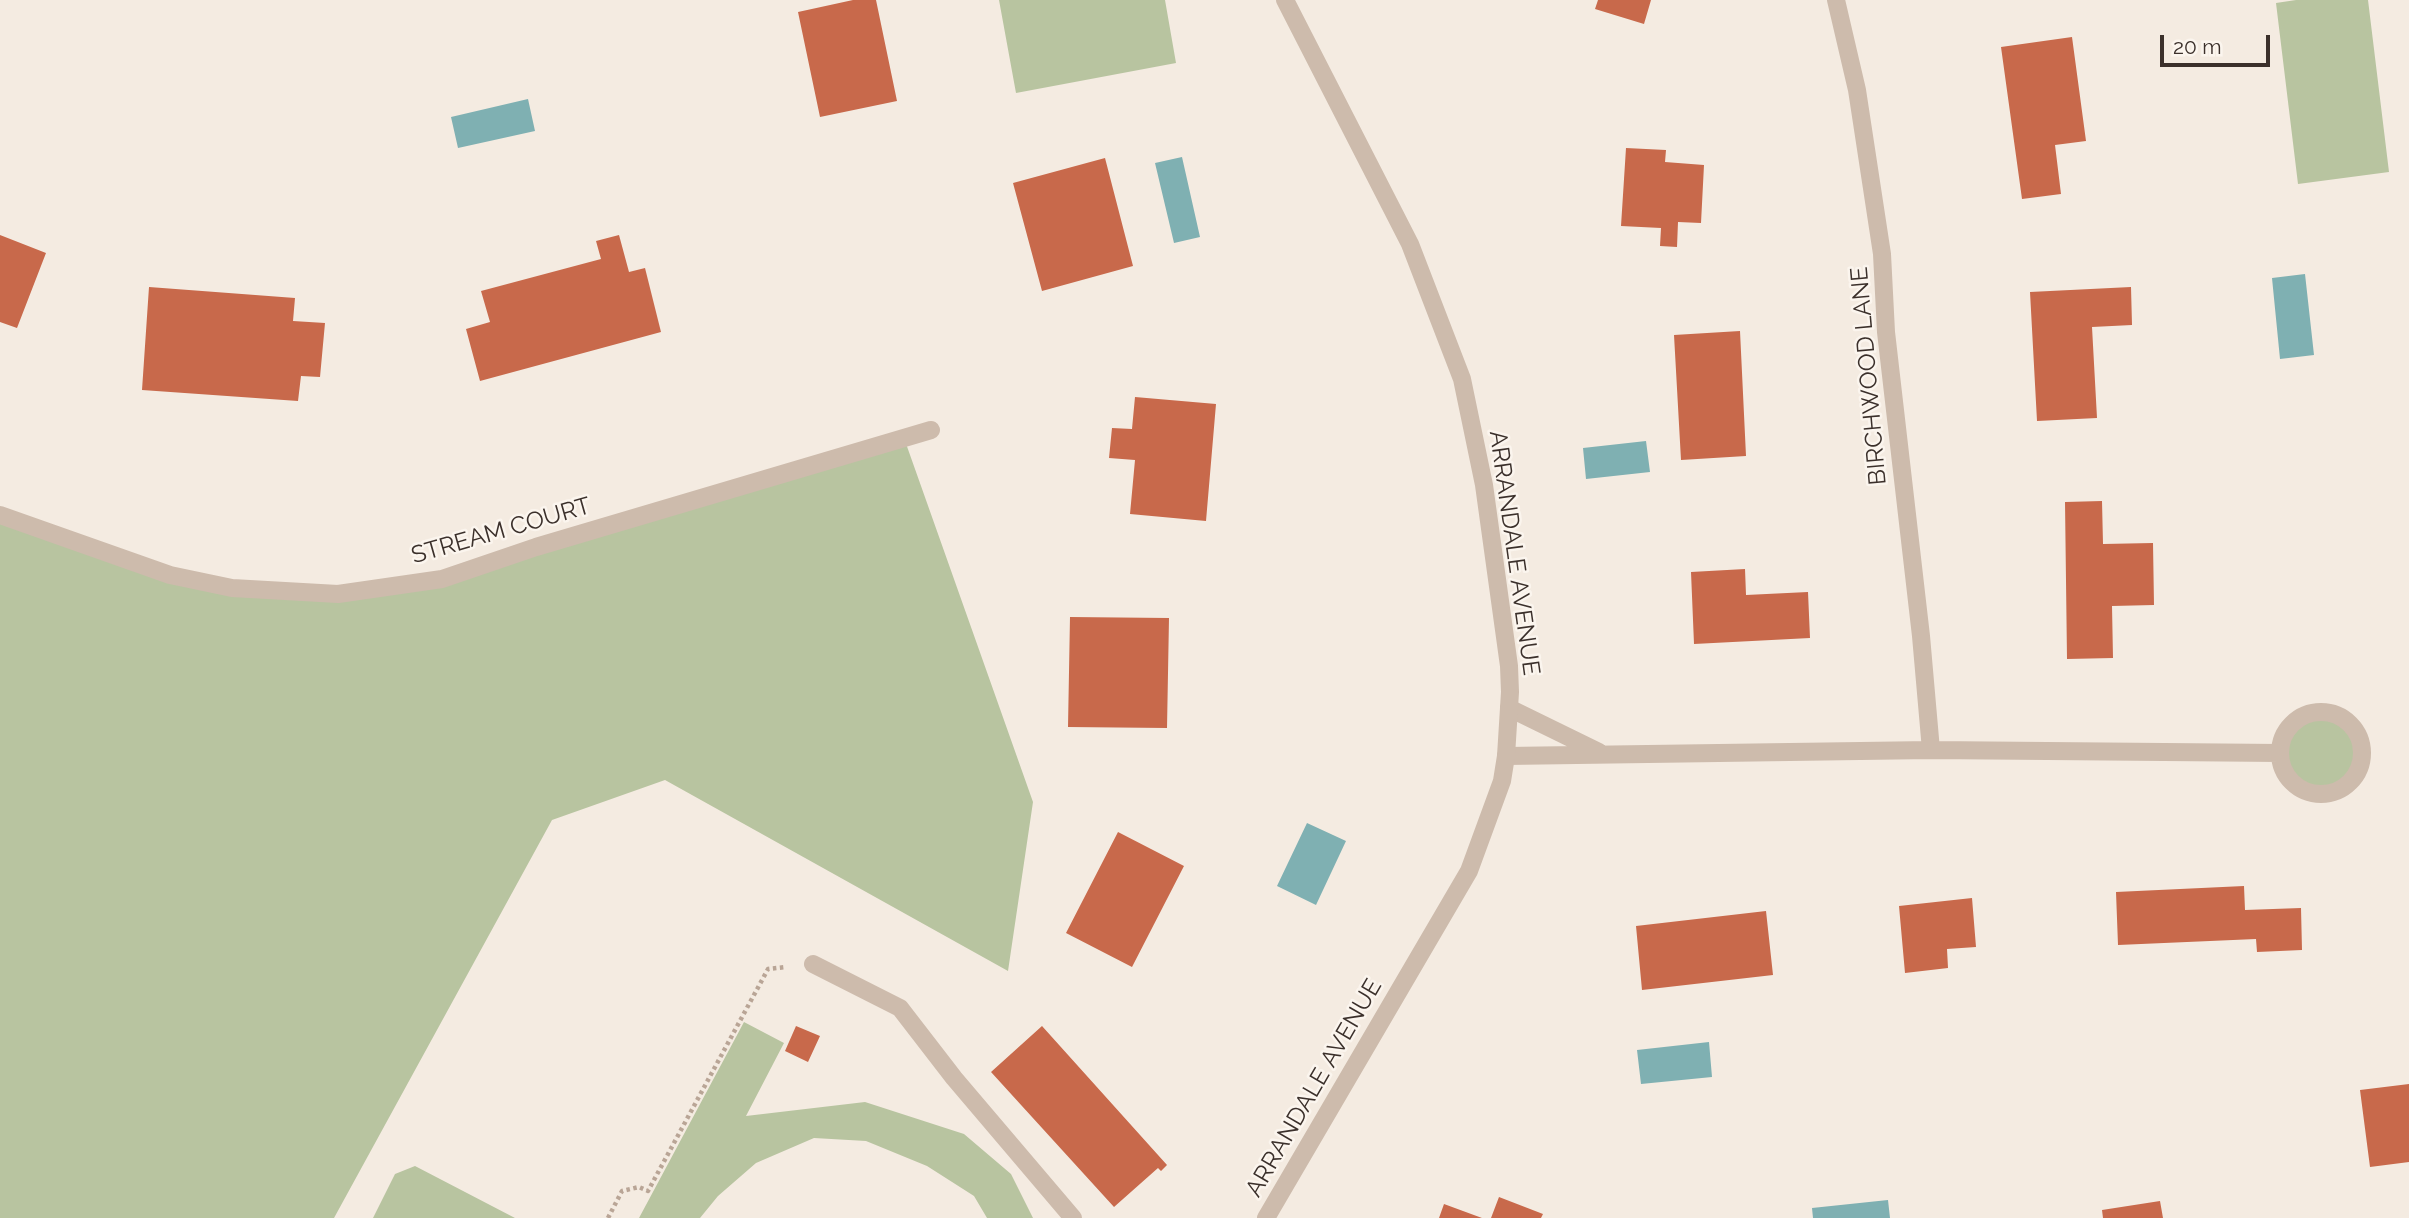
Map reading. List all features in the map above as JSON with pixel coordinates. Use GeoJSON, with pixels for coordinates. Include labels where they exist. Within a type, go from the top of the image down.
{"type":"FeatureCollection","features":[{"type":"Feature","properties":{"kind":"street","name":"ARRANDALE AVENUE"},"geometry":{"type":"LineString","coordinates":[[1266,1218],[1469,871],[1502,782],[1509,708],[1509,666],[1484,485],[1462,379],[1410,244],[1284,0]]}},
{"type":"Feature","properties":{"kind":"street","name":"BIRCHWOOD LANE"},"geometry":{"type":"LineString","coordinates":[[1836,0],[1857,90],[1882,254],[1886,332],[1921,636],[1931,750]]}},
{"type":"Feature","properties":{"kind":"street","name":"STREAM COURT"},"geometry":{"type":"LineString","coordinates":[[0,515],[170,575],[232,588],[338,594],[442,579],[536,547],[931,430]]}},
{"type":"Feature","properties":{"kind":"street"},"geometry":{"type":"LineString","coordinates":[[1509,708],[1602,754]]}},
{"type":"Feature","properties":{"kind":"street"},"geometry":{"type":"LineString","coordinates":[[2314,713],[2328,713],[2341,718],[2352,727],[2359,739],[2362,753],[2354,778],[2345,787],[2321,795],[2296,787],[2287,778],[2281,766],[2280,753],[2282,739],[2289,727],[2300,718],[2314,713]]}},
{"type":"Feature","properties":{"kind":"street"},"geometry":{"type":"LineString","coordinates":[[1506,756],[1931,750],[2280,753]]}},
{"type":"Feature","properties":{"kind":"street"},"geometry":{"type":"LineString","coordinates":[[813,964],[900,1008],[954,1078],[1073,1218]]}},
{"type":"Feature","properties":{"kind":"path"},"geometry":{"type":"LineString","coordinates":[[608,1218],[622,1191],[639,1187],[648,1191],[768,969]]}},
{"type":"Feature","properties":{"kind":"green space"},"geometry":{"type":"Polygon","coordinates":[[[999,0],[1165,0],[1176,63],[1016,93],[999,0]]]}},
{"type":"Feature","properties":{"kind":"green space"},"geometry":{"type":"Polygon","coordinates":[[[2296,0],[2368,0],[2389,172],[2298,184],[2276,3],[2296,0]]]}},
{"type":"Feature","properties":{"kind":"green space"},"geometry":{"type":"Polygon","coordinates":[[[904,438],[1033,802],[1008,971],[665,780],[552,820],[334,1218],[0,1218],[0,515],[170,575],[338,594],[442,579],[904,438]]]}},
{"type":"Feature","properties":{"kind":"green space"},"geometry":{"type":"Polygon","coordinates":[[[2321,719],[2334,722],[2345,729],[2352,740],[2355,753],[2352,766],[2345,777],[2334,784],[2321,787],[2308,784],[2297,777],[2290,766],[2287,753],[2290,740],[2297,729],[2308,722],[2321,719]]]}},
{"type":"Feature","properties":{"kind":"green space"},"geometry":{"type":"Polygon","coordinates":[[[744,1022],[784,1043],[746,1116],[865,1102],[964,1134],[1011,1174],[1033,1218],[987,1218],[974,1196],[927,1166],[866,1141],[814,1138],[756,1163],[718,1196],[700,1218],[639,1218],[744,1022]]]}},
{"type":"Feature","properties":{"kind":"green space"},"geometry":{"type":"Polygon","coordinates":[[[415,1166],[515,1218],[373,1218],[395,1174],[415,1166]]]}},
{"type":"Feature","properties":{"kind":"water"},"geometry":{"type":"Polygon","coordinates":[[[528,99],[535,131],[458,148],[451,117],[528,99]]]}},
{"type":"Feature","properties":{"kind":"water"},"geometry":{"type":"Polygon","coordinates":[[[1182,157],[1200,237],[1174,243],[1155,163],[1182,157]]]}},
{"type":"Feature","properties":{"kind":"water"},"geometry":{"type":"Polygon","coordinates":[[[2305,274],[2314,355],[2280,359],[2272,278],[2305,274]]]}},
{"type":"Feature","properties":{"kind":"water"},"geometry":{"type":"Polygon","coordinates":[[[1646,441],[1650,472],[1586,479],[1583,448],[1646,441]]]}},
{"type":"Feature","properties":{"kind":"water"},"geometry":{"type":"Polygon","coordinates":[[[1307,823],[1346,841],[1316,905],[1277,886],[1307,823]]]}},
{"type":"Feature","properties":{"kind":"water"},"geometry":{"type":"Polygon","coordinates":[[[1709,1042],[1712,1077],[1641,1084],[1637,1050],[1709,1042]]]}},
{"type":"Feature","properties":{"kind":"water"},"geometry":{"type":"Polygon","coordinates":[[[1888,1200],[1890,1218],[1813,1218],[1812,1208],[1888,1200]]]}},
{"type":"Feature","properties":{"kind":"building"},"geometry":{"type":"Polygon","coordinates":[[[853,0],[876,0],[897,101],[820,117],[798,12],[853,0]]]}},
{"type":"Feature","properties":{"kind":"building"},"geometry":{"type":"Polygon","coordinates":[[[1598,0],[1651,0],[1644,24],[1595,9],[1598,0]]]}},
{"type":"Feature","properties":{"kind":"building"},"geometry":{"type":"Polygon","coordinates":[[[2072,37],[2086,141],[2055,145],[2061,194],[2022,199],[2001,47],[2072,37]]]}},
{"type":"Feature","properties":{"kind":"building"},"geometry":{"type":"Polygon","coordinates":[[[1626,148],[1666,150],[1665,162],[1704,165],[1701,223],[1678,222],[1677,247],[1660,246],[1661,228],[1621,226],[1626,148]]]}},
{"type":"Feature","properties":{"kind":"building"},"geometry":{"type":"Polygon","coordinates":[[[1105,158],[1133,266],[1042,291],[1013,183],[1105,158]]]}},
{"type":"Feature","properties":{"kind":"building"},"geometry":{"type":"Polygon","coordinates":[[[0,235],[46,253],[17,328],[0,322],[0,235]]]}},
{"type":"Feature","properties":{"kind":"building"},"geometry":{"type":"Polygon","coordinates":[[[619,235],[629,272],[645,268],[661,332],[480,381],[466,329],[490,322],[481,291],[601,259],[596,241],[619,235]]]}},
{"type":"Feature","properties":{"kind":"building"},"geometry":{"type":"Polygon","coordinates":[[[149,287],[295,298],[293,321],[325,323],[320,377],[301,376],[298,401],[142,390],[149,287]]]}},
{"type":"Feature","properties":{"kind":"building"},"geometry":{"type":"Polygon","coordinates":[[[2131,287],[2132,325],[2092,327],[2097,418],[2037,421],[2030,292],[2131,287]]]}},
{"type":"Feature","properties":{"kind":"building"},"geometry":{"type":"Polygon","coordinates":[[[1740,331],[1746,456],[1681,460],[1674,335],[1740,331]]]}},
{"type":"Feature","properties":{"kind":"building"},"geometry":{"type":"Polygon","coordinates":[[[1135,397],[1216,404],[1206,521],[1130,514],[1135,460],[1109,458],[1112,428],[1132,429],[1135,397]]]}},
{"type":"Feature","properties":{"kind":"building"},"geometry":{"type":"Polygon","coordinates":[[[2102,501],[2103,544],[2153,543],[2154,605],[2112,606],[2113,658],[2067,659],[2065,502],[2102,501]]]}},
{"type":"Feature","properties":{"kind":"building"},"geometry":{"type":"Polygon","coordinates":[[[1745,569],[1746,595],[1808,592],[1810,638],[1694,644],[1691,572],[1745,569]]]}},
{"type":"Feature","properties":{"kind":"building"},"geometry":{"type":"Polygon","coordinates":[[[1070,617],[1169,618],[1167,728],[1068,727],[1070,617]]]}},
{"type":"Feature","properties":{"kind":"building"},"geometry":{"type":"Polygon","coordinates":[[[1118,832],[1184,866],[1132,967],[1066,933],[1118,832]]]}},
{"type":"Feature","properties":{"kind":"building"},"geometry":{"type":"Polygon","coordinates":[[[2244,886],[2245,910],[2301,908],[2302,950],[2257,952],[2256,939],[2118,945],[2116,892],[2244,886]]]}},
{"type":"Feature","properties":{"kind":"building"},"geometry":{"type":"Polygon","coordinates":[[[1972,898],[1976,947],[1947,949],[1948,968],[1905,973],[1899,906],[1972,898]]]}},
{"type":"Feature","properties":{"kind":"building"},"geometry":{"type":"Polygon","coordinates":[[[1766,911],[1773,975],[1642,990],[1636,926],[1766,911]]]}},
{"type":"Feature","properties":{"kind":"building"},"geometry":{"type":"Polygon","coordinates":[[[796,1026],[820,1036],[808,1062],[785,1051],[796,1026]]]}},
{"type":"Feature","properties":{"kind":"building"},"geometry":{"type":"Polygon","coordinates":[[[1042,1026],[1167,1165],[1161,1171],[1158,1168],[1114,1207],[991,1072],[1042,1026]]]}},
{"type":"Feature","properties":{"kind":"building"},"geometry":{"type":"Polygon","coordinates":[[[2409,1084],[2409,1162],[2370,1167],[2360,1090],[2409,1084]]]}},
{"type":"Feature","properties":{"kind":"building"},"geometry":{"type":"Polygon","coordinates":[[[1499,1197],[1543,1214],[1541,1218],[1491,1218],[1499,1197]]]}},
{"type":"Feature","properties":{"kind":"building"},"geometry":{"type":"Polygon","coordinates":[[[2160,1201],[2163,1218],[2103,1218],[2102,1210],[2160,1201]]]}},
{"type":"Feature","properties":{"kind":"building"},"geometry":{"type":"Polygon","coordinates":[[[1444,1204],[1482,1218],[1439,1218],[1444,1204]]]}}]}
